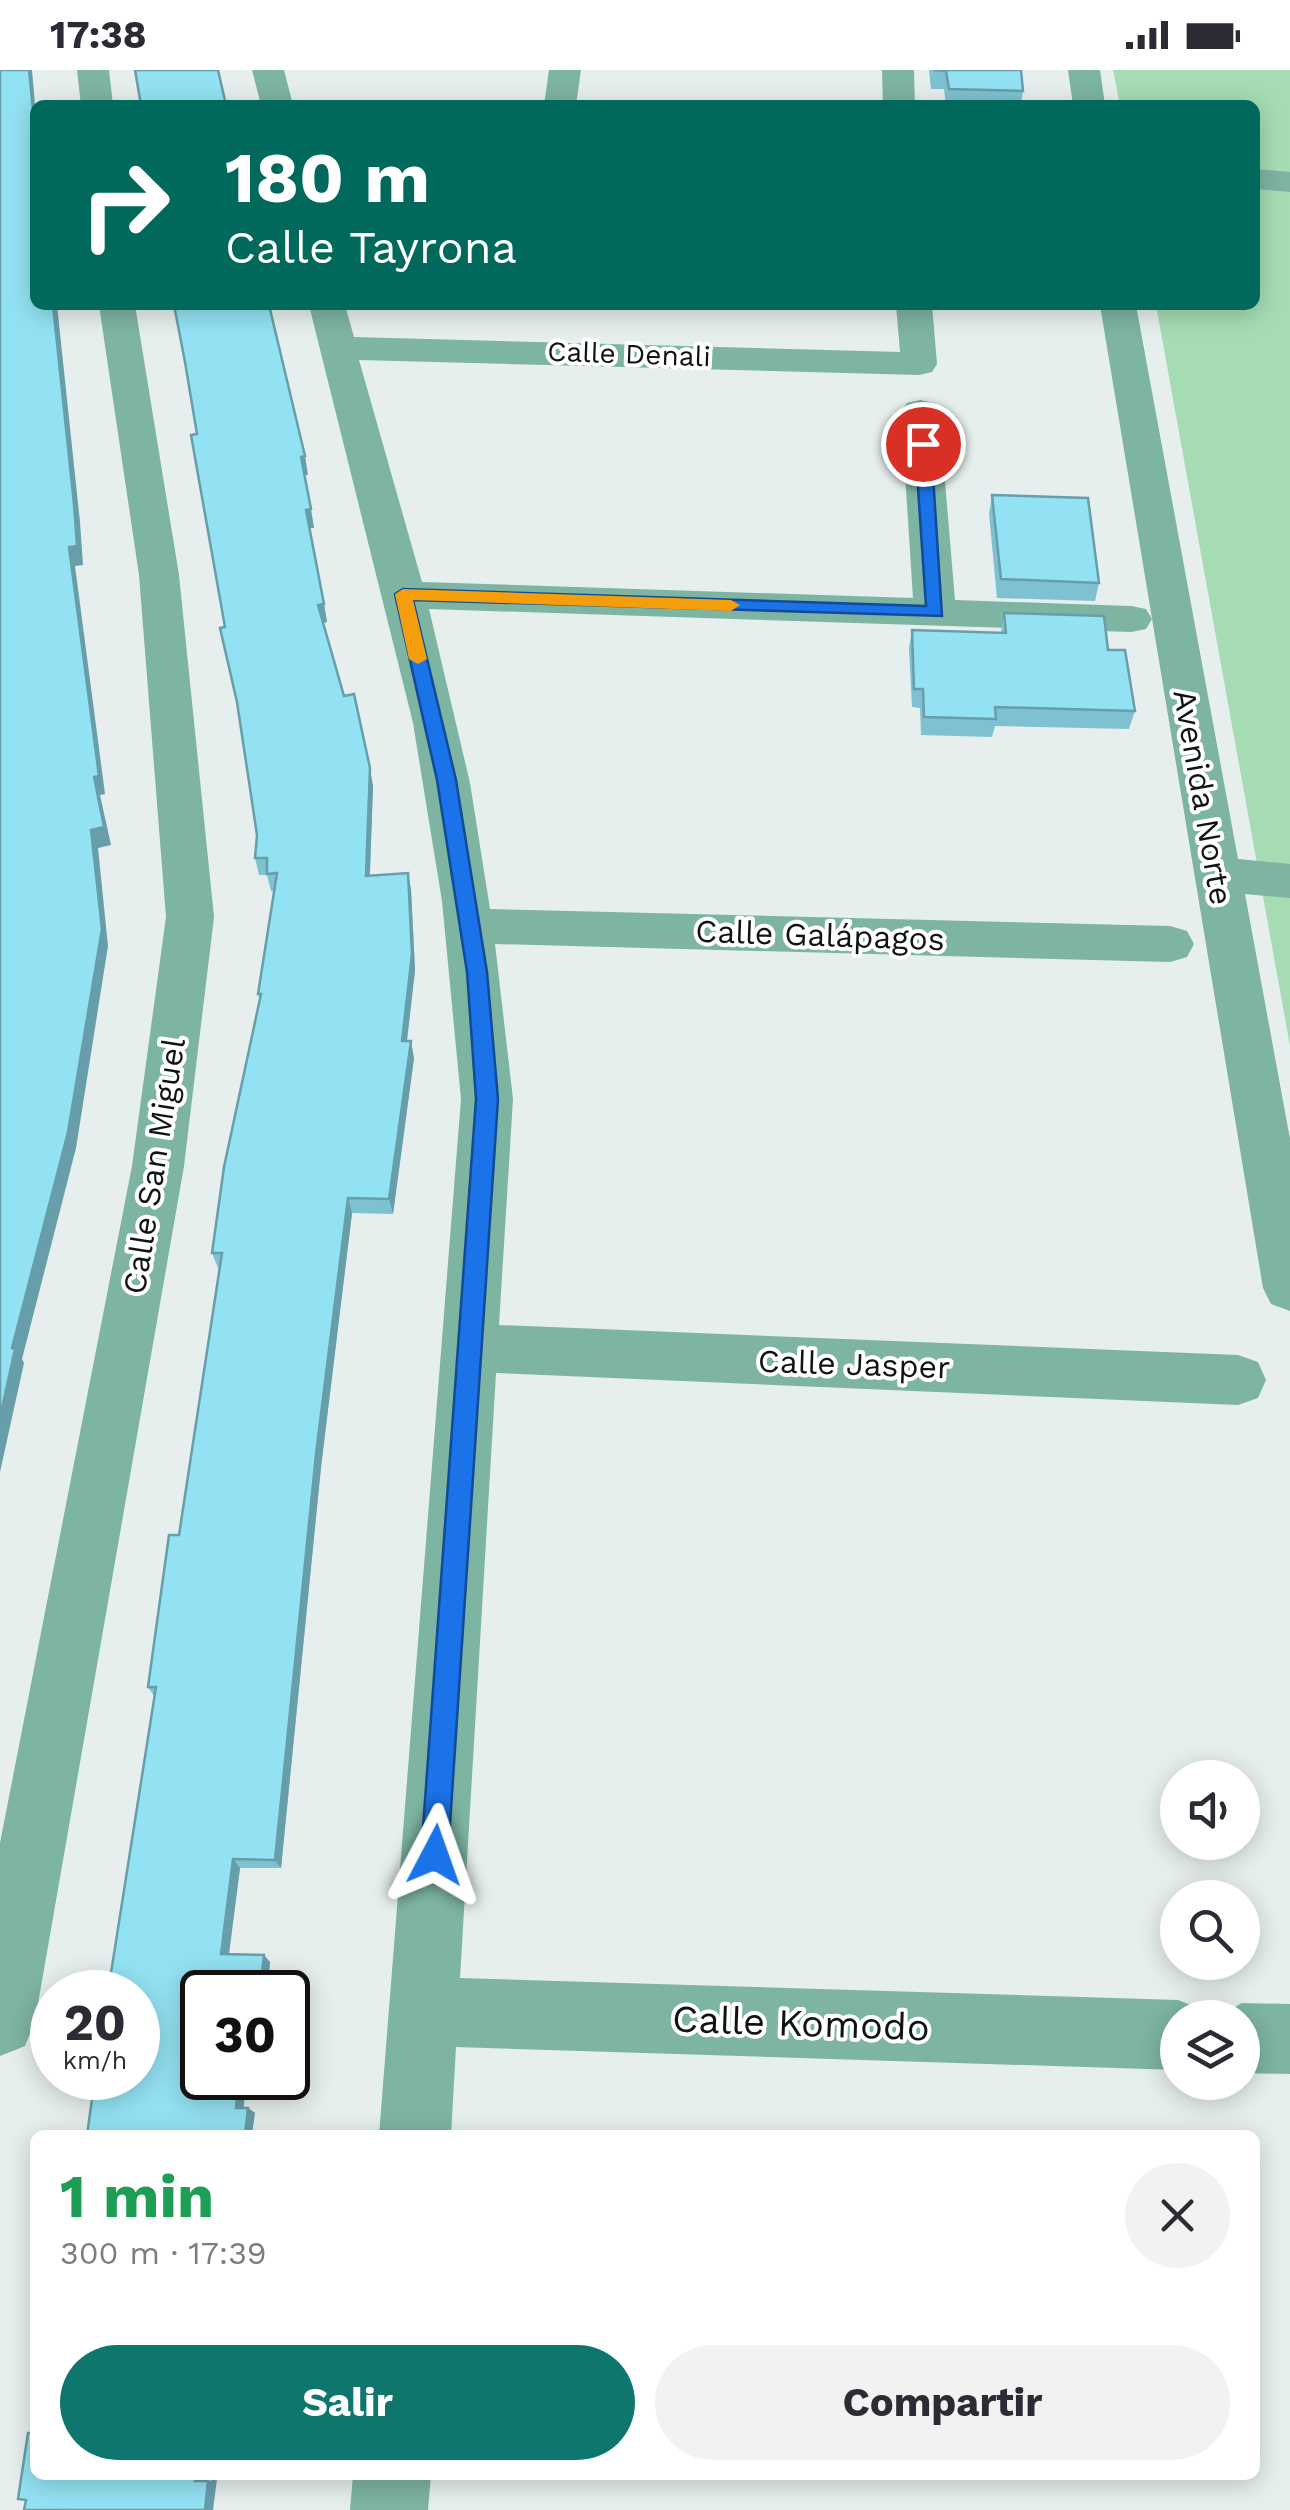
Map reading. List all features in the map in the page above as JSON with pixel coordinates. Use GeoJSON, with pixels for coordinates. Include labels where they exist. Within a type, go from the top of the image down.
{"type":"FeatureCollection","features":[{"type":"Feature","properties":{"kind":"street"},"geometry":{"type":"LineString","coordinates":[[94,70],[97,100]]}},
{"type":"Feature","properties":{"kind":"street"},"geometry":{"type":"LineString","coordinates":[[268,70],[276,100]]}},
{"type":"Feature","properties":{"kind":"street"},"geometry":{"type":"LineString","coordinates":[[561,100],[565,70]]}},
{"type":"Feature","properties":{"kind":"street"},"geometry":{"type":"LineString","coordinates":[[898,70],[899,100]]}},
{"type":"Feature","properties":{"kind":"street"},"geometry":{"type":"LineString","coordinates":[[1084,70],[1088,100]]}},
{"type":"Feature","properties":{"kind":"street"},"geometry":{"type":"LineString","coordinates":[[1260,155],[1290,157]]}},
{"type":"Feature","properties":{"kind":"street"},"geometry":{"type":"LineString","coordinates":[[1260,179],[1290,182]]}},
{"type":"Feature","properties":{"kind":"street","name":"Calle San Miguel"},"geometry":{"type":"LineString","coordinates":[[0,2021],[158,1166],[190,917],[159,575],[118,310]]}},
{"type":"Feature","properties":{"kind":"street"},"geometry":{"type":"LineString","coordinates":[[329,310],[403,594],[446,780],[477,972],[487,1099],[415,2130]]}},
{"type":"Feature","properties":{"kind":"street","name":"Calle Denali"},"geometry":{"type":"LineString","coordinates":[[338,348],[920,364],[915,310]]}},
{"type":"Feature","properties":{"kind":"street","name":"Avenida Norte"},"geometry":{"type":"LineString","coordinates":[[1119,310],[1290,1288]]}},
{"type":"Feature","properties":{"kind":"street"},"geometry":{"type":"LineString","coordinates":[[920,411],[936,612]]}},
{"type":"Feature","properties":{"kind":"street"},"geometry":{"type":"LineString","coordinates":[[403,594],[1131,619]]}},
{"type":"Feature","properties":{"kind":"street"},"geometry":{"type":"LineString","coordinates":[[1216,874],[1290,882]]}},
{"type":"Feature","properties":{"kind":"street","name":"Calle Galápagos"},"geometry":{"type":"LineString","coordinates":[[469,926],[1170,944]]}},
{"type":"Feature","properties":{"kind":"street","name":"Calle Jasper"},"geometry":{"type":"LineString","coordinates":[[470,1348],[1238,1380]]}},
{"type":"Feature","properties":{"kind":"street","name":"Calle Komodo"},"geometry":{"type":"LineString","coordinates":[[424,2012],[1160,2035]]}},
{"type":"Feature","properties":{"kind":"street"},"geometry":{"type":"LineString","coordinates":[[1260,2038],[1290,2039]]}},
{"type":"Feature","properties":{"kind":"street"},"geometry":{"type":"LineString","coordinates":[[390,2510],[392,2480]]}},
{"type":"Feature","properties":{"kind":"green space"},"geometry":{"type":"Polygon","coordinates":[[[1113,70],[1290,70],[1290,1046],[1157,310],[1260,310],[1260,100],[1119,100],[1113,70]]]}},
{"type":"Feature","properties":{"kind":"building"},"geometry":{"type":"Polygon","coordinates":[[[0,70],[29,70],[30,310],[54,310],[77,546],[69,547],[99,776],[94,777],[104,827],[91,830],[102,929],[68,1132],[12,1348],[15,1349],[0,1417],[0,70]]]}},
{"type":"Feature","properties":{"kind":"building"},"geometry":{"type":"Polygon","coordinates":[[[135,70],[218,70],[225,100],[140,100],[135,70]]]}},
{"type":"Feature","properties":{"kind":"building"},"geometry":{"type":"Polygon","coordinates":[[[933,70],[1021,70],[1023,91],[949,89],[946,71],[933,70]]]}},
{"type":"Feature","properties":{"kind":"building"},"geometry":{"type":"Polygon","coordinates":[[[175,310],[270,310],[305,456],[301,457],[311,509],[306,510],[324,604],[318,605],[344,696],[354,694],[370,768],[366,876],[408,873],[412,954],[402,1041],[411,1041],[389,1199],[348,1198],[316,1454],[275,1860],[233,1859],[221,1954],[264,1955],[262,1970],[180,1970],[180,2100],[237,2100],[236,2108],[248,2108],[246,2130],[88,2130],[92,2100],[160,2100],[160,1970],[111,1970],[156,1687],[148,1687],[169,1535],[179,1535],[222,1253],[212,1253],[224,1167],[261,994],[277,873],[267,874],[267,858],[255,858],[257,835],[237,702],[220,628],[225,627],[191,435],[197,434],[175,310]]]}},
{"type":"Feature","properties":{"kind":"building"},"geometry":{"type":"Polygon","coordinates":[[[992,495],[1088,498],[1099,583],[1001,579],[992,495]]]}},
{"type":"Feature","properties":{"kind":"building"},"geometry":{"type":"Polygon","coordinates":[[[1004,613],[1104,616],[1108,650],[1125,650],[1135,711],[995,707],[996,719],[924,717],[923,689],[914,689],[912,630],[1006,633],[1004,613]]]}},
{"type":"Feature","properties":{"kind":"building"},"geometry":{"type":"Polygon","coordinates":[[[28,2433],[30,2480],[208,2481],[205,2510],[24,2510],[26,2500],[18,2499],[28,2433]]]}},
{"type":"Feature","properties":{"kind":"slow traffic"},"geometry":{"type":"LineString","coordinates":[[418,659],[403,594],[731,605]]}},
{"type":"Feature","properties":{"kind":"route"},"geometry":{"type":"LineString","coordinates":[[435,1855],[487,1099],[477,972],[446,780],[403,594],[936,612],[923,444]]}}]}
